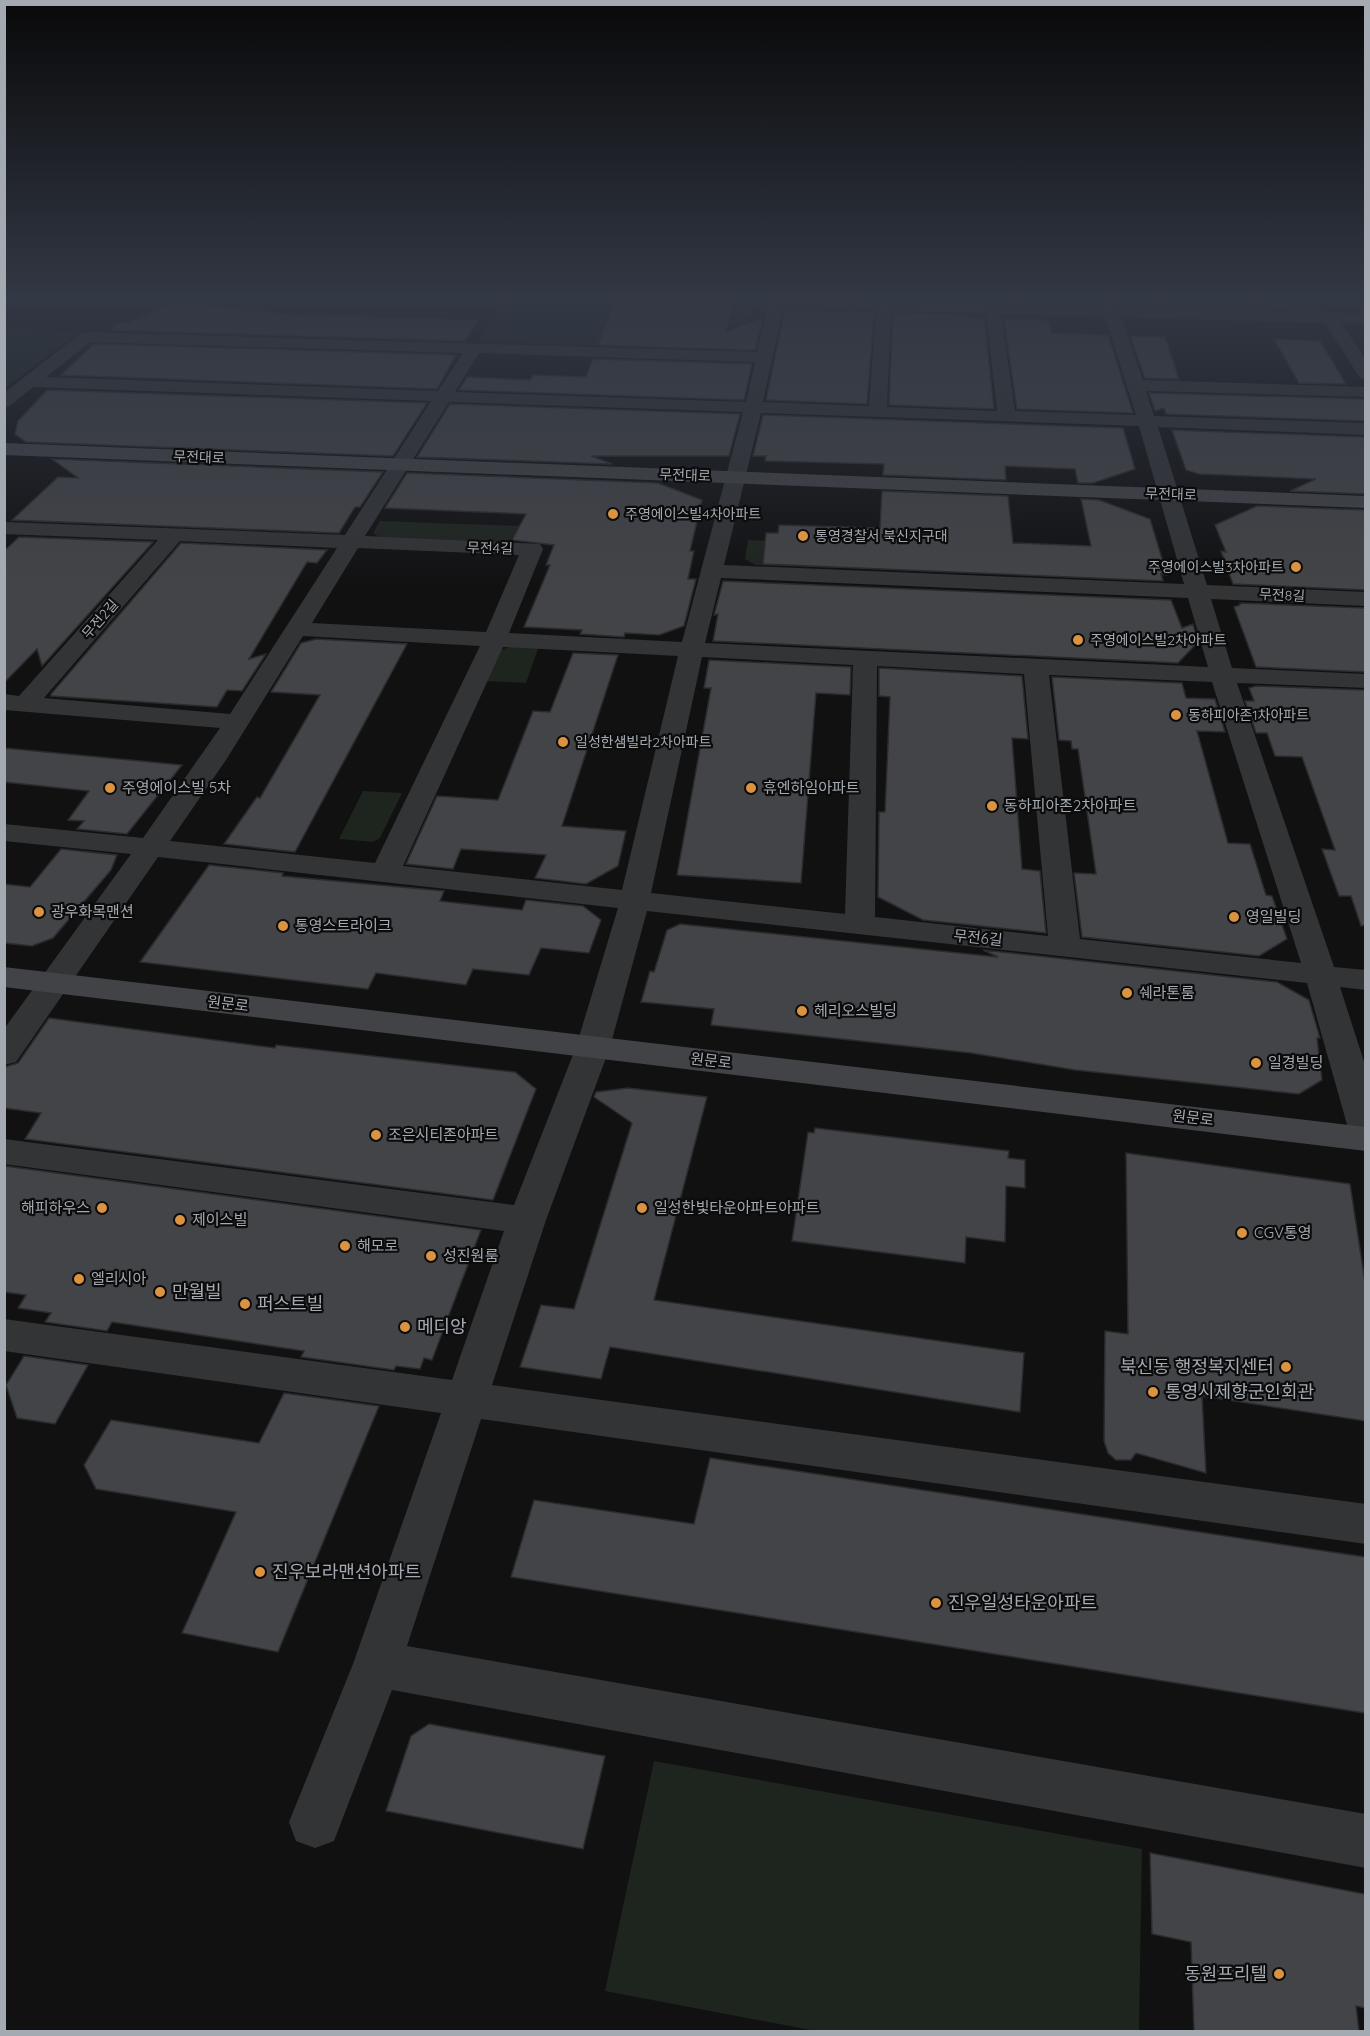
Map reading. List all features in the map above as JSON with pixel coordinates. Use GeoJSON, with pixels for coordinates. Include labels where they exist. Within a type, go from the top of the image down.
{"type":"FeatureCollection","features":[{"type":"Feature","properties":{"kind":"street"},"geometry":{"type":"LineString","coordinates":[[414,396],[1365,429]]}},
{"type":"Feature","properties":{"kind":"street"},"geometry":{"type":"LineString","coordinates":[[315,1822],[377,1664],[527,1220],[593,1047],[635,900],[692,650],[756,396]]}},
{"type":"Feature","properties":{"kind":"street"},"geometry":{"type":"LineString","coordinates":[[878,413],[879,396]]}},
{"type":"Feature","properties":{"kind":"street"},"geometry":{"type":"LineString","coordinates":[[1004,396],[1007,418]]}},
{"type":"Feature","properties":{"kind":"street"},"geometry":{"type":"LineString","coordinates":[[1139,396],[1222,674],[1321,976],[1365,1128]]}},
{"type":"Feature","properties":{"kind":"street"},"geometry":{"type":"LineString","coordinates":[[1264,396],[1278,426]]}},
{"type":"Feature","properties":{"kind":"street"},"geometry":{"type":"LineString","coordinates":[[4,1054],[152,848],[237,722],[441,397]]}},
{"type":"Feature","properties":{"kind":"street","name":"무전대로"},"geometry":{"type":"LineString","coordinates":[[4,449],[1365,501]]}},
{"type":"Feature","properties":{"kind":"street"},"geometry":{"type":"LineString","coordinates":[[6,529],[350,542]]}},
{"type":"Feature","properties":{"kind":"street","name":"무전2길"},"geometry":{"type":"LineString","coordinates":[[15,703],[174,535]]}},
{"type":"Feature","properties":{"kind":"street","name":"무전4길"},"geometry":{"type":"LineString","coordinates":[[350,542],[532,549],[495,639],[385,873]]}},
{"type":"Feature","properties":{"kind":"street","name":"무전8길"},"geometry":{"type":"LineString","coordinates":[[711,571],[1365,599]]}},
{"type":"Feature","properties":{"kind":"street"},"geometry":{"type":"LineString","coordinates":[[295,629],[1036,667],[1365,681]]}},
{"type":"Feature","properties":{"kind":"street"},"geometry":{"type":"LineString","coordinates":[[860,925],[865,658]]}},
{"type":"Feature","properties":{"kind":"street"},"geometry":{"type":"LineString","coordinates":[[1036,667],[1065,948]]}},
{"type":"Feature","properties":{"kind":"street","name":"무전2길"},"geometry":{"type":"LineString","coordinates":[[15,703],[237,722]]}},
{"type":"Feature","properties":{"kind":"street"},"geometry":{"type":"LineString","coordinates":[[4,831],[635,900]]}},
{"type":"Feature","properties":{"kind":"street","name":"무전6길"},"geometry":{"type":"LineString","coordinates":[[635,900],[1365,980]]}},
{"type":"Feature","properties":{"kind":"street","name":"원문로"},"geometry":{"type":"LineString","coordinates":[[4,977],[1365,1139]]}},
{"type":"Feature","properties":{"kind":"street"},"geometry":{"type":"LineString","coordinates":[[4,1151],[527,1220]]}},
{"type":"Feature","properties":{"kind":"street"},"geometry":{"type":"LineString","coordinates":[[4,1335],[468,1397],[1365,1524]]}},
{"type":"Feature","properties":{"kind":"street"},"geometry":{"type":"LineString","coordinates":[[377,1664],[1365,1841]]}},
{"type":"Feature","properties":{"kind":"shaded area"},"geometry":{"type":"Polygon","coordinates":[[[380,521],[519,526],[511,543],[381,538],[373,533],[380,521]]]}},
{"type":"Feature","properties":{"kind":"shaded area"},"geometry":{"type":"Polygon","coordinates":[[[748,540],[842,544],[842,568],[755,565],[745,559],[748,540]]]}},
{"type":"Feature","properties":{"kind":"shaded area"},"geometry":{"type":"Polygon","coordinates":[[[515,645],[539,646],[526,683],[485,681],[498,651],[515,645]]]}},
{"type":"Feature","properties":{"kind":"shaded area"},"geometry":{"type":"Polygon","coordinates":[[[363,791],[402,793],[380,838],[373,842],[339,839],[363,791]]]}},
{"type":"Feature","properties":{"kind":"shaded area"},"geometry":{"type":"Polygon","coordinates":[[[654,1761],[1142,1849],[1139,2031],[816,2031],[605,1991],[654,1761]]]}},
{"type":"Feature","properties":{"kind":"building"},"geometry":{"type":"Polygon","coordinates":[[[41,396],[223,396],[427,403],[393,456],[26,442],[15,434],[18,421],[41,396]]]}},
{"type":"Feature","properties":{"kind":"building"},"geometry":{"type":"Polygon","coordinates":[[[630,396],[745,396],[744,400],[630,396]]]}},
{"type":"Feature","properties":{"kind":"building"},"geometry":{"type":"Polygon","coordinates":[[[767,396],[868,396],[867,404],[766,400],[767,396]]]}},
{"type":"Feature","properties":{"kind":"building"},"geometry":{"type":"Polygon","coordinates":[[[889,396],[993,396],[994,409],[889,405],[889,396]]]}},
{"type":"Feature","properties":{"kind":"building"},"geometry":{"type":"Polygon","coordinates":[[[1015,396],[1128,396],[1133,413],[1017,409],[1015,396]]]}},
{"type":"Feature","properties":{"kind":"building"},"geometry":{"type":"Polygon","coordinates":[[[1150,396],[1365,399],[1365,421],[1166,414],[1164,408],[1155,411],[1150,396]]]}},
{"type":"Feature","properties":{"kind":"building"},"geometry":{"type":"Polygon","coordinates":[[[450,404],[740,414],[729,456],[591,456],[612,464],[417,457],[450,404]]]}},
{"type":"Feature","properties":{"kind":"building"},"geometry":{"type":"Polygon","coordinates":[[[763,415],[1123,428],[1135,469],[1093,483],[1078,483],[1075,469],[1005,466],[1006,480],[883,475],[884,464],[765,461],[766,456],[753,456],[763,415]]]}},
{"type":"Feature","properties":{"kind":"building"},"geometry":{"type":"Polygon","coordinates":[[[1172,430],[1365,437],[1365,494],[1290,491],[1316,479],[1199,474],[1186,470],[1172,430]]]}},
{"type":"Feature","properties":{"kind":"building"},"geometry":{"type":"Polygon","coordinates":[[[52,459],[383,472],[360,507],[355,507],[339,533],[12,520],[58,477],[78,478],[52,459]]]}},
{"type":"Feature","properties":{"kind":"building"},"geometry":{"type":"Polygon","coordinates":[[[407,473],[658,483],[702,500],[690,551],[694,551],[688,579],[696,579],[684,626],[659,635],[625,633],[624,637],[580,634],[582,630],[524,627],[550,565],[546,565],[554,545],[512,540],[526,514],[385,508],[407,473]]]}},
{"type":"Feature","properties":{"kind":"building"},"geometry":{"type":"Polygon","coordinates":[[[882,491],[1008,496],[1013,543],[1091,546],[1081,499],[1099,500],[1150,519],[1167,575],[1161,574],[1163,581],[763,564],[766,533],[778,533],[779,525],[880,528],[882,491]]]}},
{"type":"Feature","properties":{"kind":"building"},"geometry":{"type":"Polygon","coordinates":[[[1257,506],[1365,510],[1365,590],[1233,584],[1221,551],[1226,552],[1215,525],[1257,506]]]}},
{"type":"Feature","properties":{"kind":"building"},"geometry":{"type":"Polygon","coordinates":[[[19,537],[153,542],[42,666],[37,649],[4,683],[4,551],[19,537]]]}},
{"type":"Feature","properties":{"kind":"building"},"geometry":{"type":"Polygon","coordinates":[[[181,543],[327,550],[317,563],[307,562],[249,659],[266,654],[242,691],[227,690],[217,707],[51,696],[51,694],[181,543]]]}},
{"type":"Feature","properties":{"kind":"building"},"geometry":{"type":"Polygon","coordinates":[[[723,581],[1171,600],[1182,628],[1193,624],[1198,642],[1178,663],[713,641],[718,614],[714,615],[723,581]]]}},
{"type":"Feature","properties":{"kind":"building"},"geometry":{"type":"Polygon","coordinates":[[[1240,603],[1365,608],[1365,672],[1256,667],[1234,607],[1240,603]]]}},
{"type":"Feature","properties":{"kind":"building"},"geometry":{"type":"Polygon","coordinates":[[[316,639],[407,644],[295,852],[224,844],[257,797],[260,798],[320,695],[271,692],[301,643],[316,639]]]}},
{"type":"Feature","properties":{"kind":"building"},"geometry":{"type":"Polygon","coordinates":[[[573,653],[618,655],[562,826],[626,831],[618,866],[586,884],[535,878],[546,855],[461,849],[453,869],[406,864],[437,796],[498,800],[533,711],[550,712],[573,653]]]}},
{"type":"Feature","properties":{"kind":"building","name":"휴엔하임아파트"},"geometry":{"type":"Polygon","coordinates":[[[709,660],[851,667],[850,695],[816,693],[801,883],[677,875],[711,688],[704,688],[709,660]]]}},
{"type":"Feature","properties":{"kind":"building"},"geometry":{"type":"Polygon","coordinates":[[[879,668],[1022,676],[1028,739],[1012,738],[1022,869],[1040,871],[1046,933],[923,920],[878,897],[879,812],[885,812],[890,697],[879,696],[879,668]]]}},
{"type":"Feature","properties":{"kind":"building"},"geometry":{"type":"Polygon","coordinates":[[[1052,677],[1182,683],[1186,698],[1215,699],[1225,732],[1197,731],[1228,843],[1250,844],[1266,895],[1272,896],[1287,939],[1259,956],[1082,937],[1074,873],[1096,874],[1078,749],[1072,749],[1071,741],[1059,740],[1052,677]]]}},
{"type":"Feature","properties":{"kind":"building"},"geometry":{"type":"Polygon","coordinates":[[[1256,686],[1365,690],[1365,925],[1361,926],[1351,896],[1339,896],[1322,849],[1335,850],[1302,757],[1275,756],[1267,733],[1256,733],[1245,701],[1254,701],[1249,688],[1256,686]]]}},
{"type":"Feature","properties":{"kind":"building","name":"주영에이스빌 5차"},"geometry":{"type":"Polygon","coordinates":[[[4,748],[182,765],[127,834],[77,829],[84,821],[68,820],[89,791],[4,782],[4,748]]]}},
{"type":"Feature","properties":{"kind":"building","name":"광우화목맨션"},"geometry":{"type":"Polygon","coordinates":[[[61,849],[117,855],[111,870],[53,938],[32,946],[4,943],[4,884],[30,887],[61,849]]]}},
{"type":"Feature","properties":{"kind":"building","name":"통영스트라이크"},"geometry":{"type":"Polygon","coordinates":[[[209,865],[283,873],[282,876],[444,891],[440,901],[522,910],[526,900],[583,906],[601,920],[589,953],[541,948],[529,975],[473,969],[466,985],[376,973],[368,989],[140,962],[209,865]]]}},
{"type":"Feature","properties":{"kind":"building"},"geometry":{"type":"Polygon","coordinates":[[[680,924],[998,957],[983,950],[1277,982],[1309,1000],[1320,1038],[1317,1038],[1322,1080],[1299,1094],[1075,1070],[971,1053],[711,1025],[714,1009],[641,1002],[650,971],[654,972],[667,930],[680,924]]]}},
{"type":"Feature","properties":{"kind":"building"},"geometry":{"type":"Polygon","coordinates":[[[49,1018],[275,1048],[276,1045],[515,1072],[536,1089],[493,1200],[25,1139],[41,1113],[4,1108],[4,1067],[18,1063],[49,1018]]]}},
{"type":"Feature","properties":{"kind":"building","name":"일성한빛타운아파트아파트"},"geometry":{"type":"Polygon","coordinates":[[[628,1088],[707,1097],[654,1300],[1024,1353],[1020,1412],[610,1347],[601,1379],[520,1367],[541,1305],[574,1309],[632,1123],[594,1097],[596,1092],[628,1088]]]}},
{"type":"Feature","properties":{"kind":"building"},"geometry":{"type":"Polygon","coordinates":[[[815,1128],[1009,1151],[1008,1158],[1025,1160],[1025,1188],[1006,1186],[1005,1242],[966,1237],[965,1263],[792,1241],[808,1132],[814,1133],[815,1128]]]}},
{"type":"Feature","properties":{"kind":"building"},"geometry":{"type":"Polygon","coordinates":[[[1126,1153],[1350,1184],[1365,1282],[1365,1421],[1202,1396],[1206,1473],[1136,1453],[1131,1460],[1116,1460],[1108,1453],[1104,1441],[1105,1331],[1128,1334],[1126,1153]]]}},
{"type":"Feature","properties":{"kind":"building"},"geometry":{"type":"Polygon","coordinates":[[[5,1166],[481,1230],[432,1360],[424,1358],[420,1369],[396,1366],[394,1370],[301,1357],[304,1351],[112,1322],[107,1331],[45,1322],[51,1313],[18,1308],[26,1295],[4,1292],[5,1166]]]}},
{"type":"Feature","properties":{"kind":"building"},"geometry":{"type":"Polygon","coordinates":[[[24,1356],[88,1365],[55,1424],[17,1418],[6,1385],[24,1356]]]}},
{"type":"Feature","properties":{"kind":"building","name":"진우보라맨션아파트"},"geometry":{"type":"Polygon","coordinates":[[[284,1393],[379,1406],[278,1652],[182,1633],[236,1512],[96,1489],[84,1465],[111,1420],[259,1443],[284,1393]]]}},
{"type":"Feature","properties":{"kind":"building"},"geometry":{"type":"Polygon","coordinates":[[[710,1458],[1365,1557],[1365,1713],[511,1577],[534,1500],[694,1524],[710,1458]]]}},
{"type":"Feature","properties":{"kind":"building"},"geometry":{"type":"Polygon","coordinates":[[[429,1724],[605,1756],[583,1849],[386,1811],[411,1736],[429,1724]]]}},
{"type":"Feature","properties":{"kind":"building","name":"동원프리텔"},"geometry":{"type":"Polygon","coordinates":[[[1150,1853],[1365,1894],[1365,2008],[1356,2006],[1359,2031],[1194,2031],[1191,1942],[1152,1934],[1150,1853]]]}},
{"type":"Feature","properties":{"kind":"place","name":"주영에이스빌4차아파트"},"geometry":{"type":"Point","coordinates":[613,514]}},
{"type":"Feature","properties":{"kind":"place","name":"통영경찰서 북신지구대"},"geometry":{"type":"Point","coordinates":[803,536]}},
{"type":"Feature","properties":{"kind":"place","name":"주영에이스빌3차아파트"},"geometry":{"type":"Point","coordinates":[1296,567]}},
{"type":"Feature","properties":{"kind":"place","name":"주영에이스빌2차아파트"},"geometry":{"type":"Point","coordinates":[1078,640]}},
{"type":"Feature","properties":{"kind":"place","name":"동하피아존1차아파트"},"geometry":{"type":"Point","coordinates":[1176,715]}},
{"type":"Feature","properties":{"kind":"place","name":"일성한샘빌라2차아파트"},"geometry":{"type":"Point","coordinates":[563,742]}},
{"type":"Feature","properties":{"kind":"place","name":"주영에이스빌 5차"},"geometry":{"type":"Point","coordinates":[110,788]}},
{"type":"Feature","properties":{"kind":"place","name":"휴엔하임아파트"},"geometry":{"type":"Point","coordinates":[751,788]}},
{"type":"Feature","properties":{"kind":"place","name":"동하피아존2차아파트"},"geometry":{"type":"Point","coordinates":[992,806]}},
{"type":"Feature","properties":{"kind":"place","name":"광우화목맨션"},"geometry":{"type":"Point","coordinates":[39,912]}},
{"type":"Feature","properties":{"kind":"place","name":"영일빌딩"},"geometry":{"type":"Point","coordinates":[1234,917]}},
{"type":"Feature","properties":{"kind":"place","name":"통영스트라이크"},"geometry":{"type":"Point","coordinates":[283,926]}},
{"type":"Feature","properties":{"kind":"place","name":"쉐라톤룸"},"geometry":{"type":"Point","coordinates":[1127,993]}},
{"type":"Feature","properties":{"kind":"place","name":"헤리오스빌딩"},"geometry":{"type":"Point","coordinates":[802,1011]}},
{"type":"Feature","properties":{"kind":"place","name":"일경빌딩"},"geometry":{"type":"Point","coordinates":[1256,1063]}},
{"type":"Feature","properties":{"kind":"place","name":"조은시티존아파트"},"geometry":{"type":"Point","coordinates":[376,1135]}},
{"type":"Feature","properties":{"kind":"place","name":"해피하우스"},"geometry":{"type":"Point","coordinates":[102,1208]}},
{"type":"Feature","properties":{"kind":"place","name":"일성한빛타운아파트아파트"},"geometry":{"type":"Point","coordinates":[642,1208]}},
{"type":"Feature","properties":{"kind":"place","name":"제이스빌"},"geometry":{"type":"Point","coordinates":[180,1220]}},
{"type":"Feature","properties":{"kind":"place","name":"CGV통영"},"geometry":{"type":"Point","coordinates":[1242,1233]}},
{"type":"Feature","properties":{"kind":"place","name":"해모로"},"geometry":{"type":"Point","coordinates":[345,1246]}},
{"type":"Feature","properties":{"kind":"place","name":"성진원룸"},"geometry":{"type":"Point","coordinates":[431,1256]}},
{"type":"Feature","properties":{"kind":"place","name":"엘리시아"},"geometry":{"type":"Point","coordinates":[79,1279]}},
{"type":"Feature","properties":{"kind":"place","name":"만월빌"},"geometry":{"type":"Point","coordinates":[160,1292]}},
{"type":"Feature","properties":{"kind":"place","name":"퍼스트빌"},"geometry":{"type":"Point","coordinates":[245,1304]}},
{"type":"Feature","properties":{"kind":"place","name":"메디앙"},"geometry":{"type":"Point","coordinates":[405,1327]}},
{"type":"Feature","properties":{"kind":"place","name":"북신동 행정복지센터"},"geometry":{"type":"Point","coordinates":[1286,1367]}},
{"type":"Feature","properties":{"kind":"place","name":"통영시제향군인회관"},"geometry":{"type":"Point","coordinates":[1153,1392]}},
{"type":"Feature","properties":{"kind":"place","name":"진우보라맨션아파트"},"geometry":{"type":"Point","coordinates":[260,1572]}},
{"type":"Feature","properties":{"kind":"place","name":"진우일성타운아파트"},"geometry":{"type":"Point","coordinates":[936,1603]}},
{"type":"Feature","properties":{"kind":"place","name":"동원프리텔"},"geometry":{"type":"Point","coordinates":[1279,1974]}}]}
